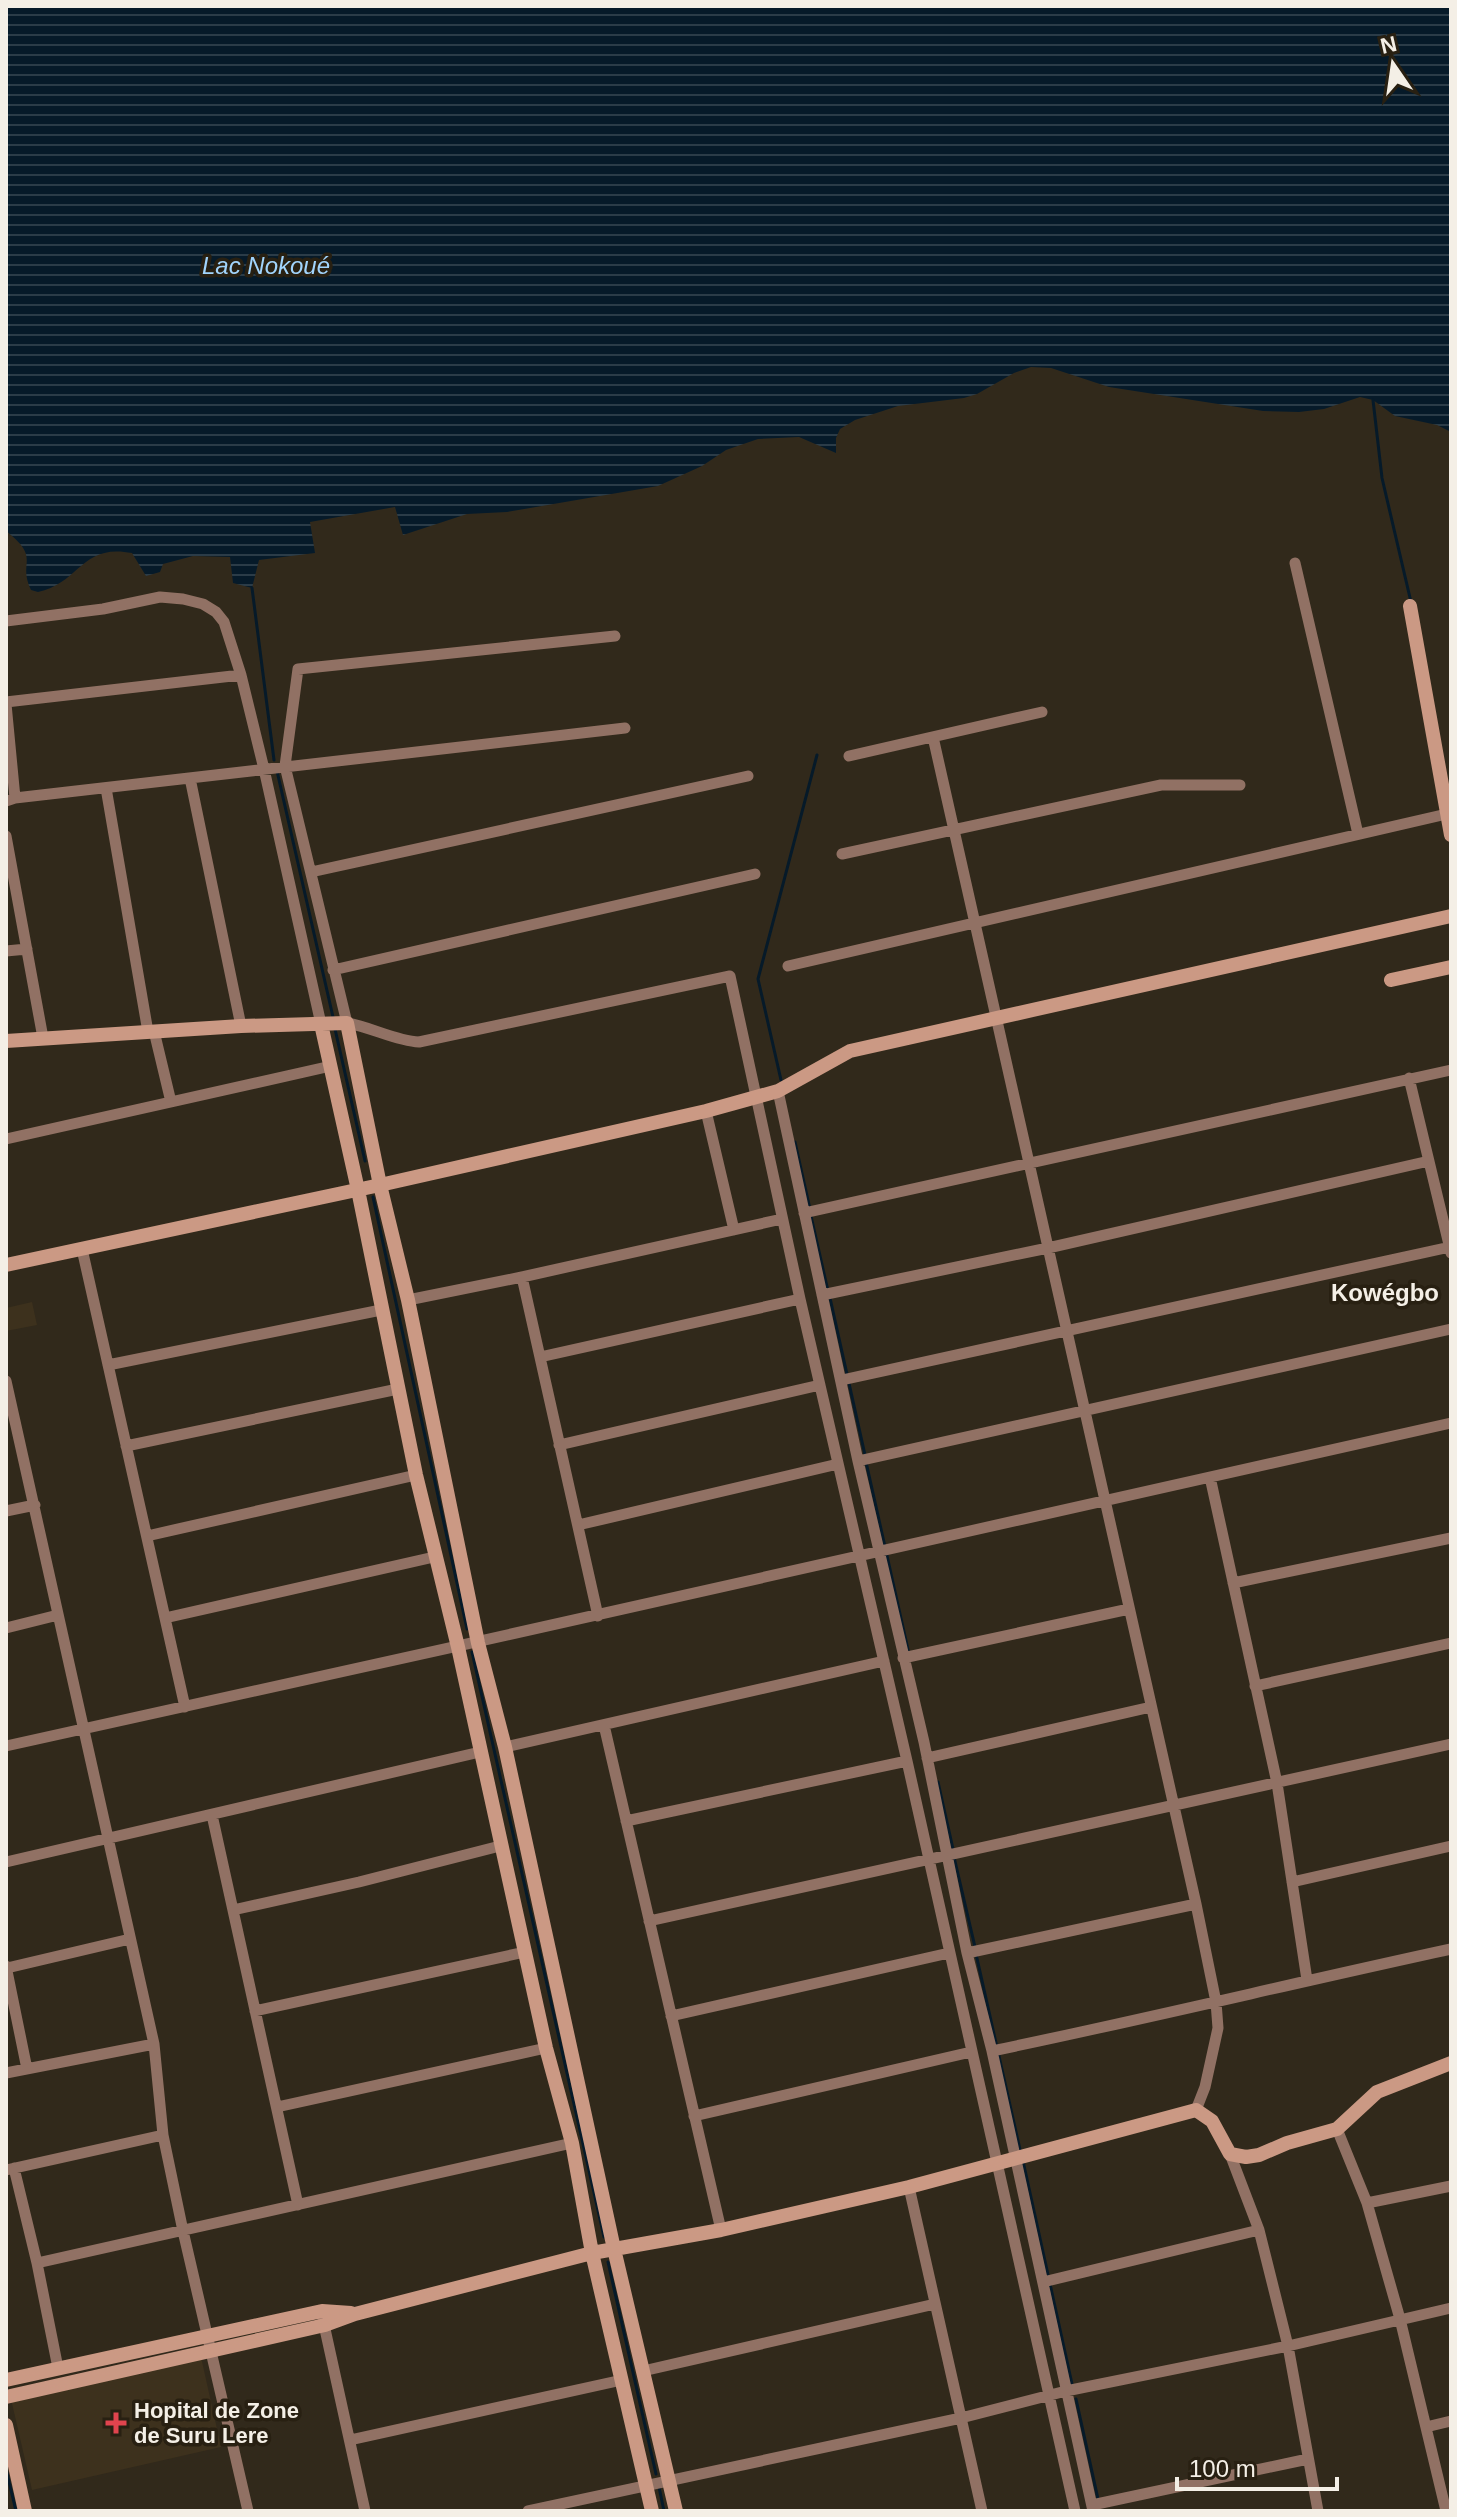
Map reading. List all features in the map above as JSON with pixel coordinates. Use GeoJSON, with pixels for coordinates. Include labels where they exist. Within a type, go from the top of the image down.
{"type":"FeatureCollection","features":[{"type":"Feature","properties":{"kind":"street"},"geometry":{"type":"LineString","coordinates":[[1295,563],[1358,834]]}},
{"type":"Feature","properties":{"kind":"street"},"geometry":{"type":"LineString","coordinates":[[6,621],[103,609],[160,597],[203,604],[224,622],[241,675],[264,769],[358,1190],[434,1557],[458,1647],[546,2048],[572,2143],[592,2253],[652,2511]]}},
{"type":"Feature","properties":{"kind":"street"},"geometry":{"type":"LineString","coordinates":[[1410,606],[1451,835]]}},
{"type":"Feature","properties":{"kind":"street"},"geometry":{"type":"LineString","coordinates":[[615,636],[298,669],[285,766],[347,1023],[380,1185],[408,1300],[478,1643],[505,1747],[614,2249],[676,2511]]}},
{"type":"Feature","properties":{"kind":"street"},"geometry":{"type":"LineString","coordinates":[[241,675],[6,703],[11,799],[625,728]]}},
{"type":"Feature","properties":{"kind":"street"},"geometry":{"type":"LineString","coordinates":[[849,756],[1042,712]]}},
{"type":"Feature","properties":{"kind":"street"},"geometry":{"type":"LineString","coordinates":[[933,737],[1216,2002],[1218,2028],[1214,2054],[1196,2110]]}},
{"type":"Feature","properties":{"kind":"street"},"geometry":{"type":"LineString","coordinates":[[311,872],[748,776]]}},
{"type":"Feature","properties":{"kind":"street"},"geometry":{"type":"LineString","coordinates":[[190,778],[241,1026]]}},
{"type":"Feature","properties":{"kind":"street"},"geometry":{"type":"LineString","coordinates":[[842,854],[1161,785],[1240,785]]}},
{"type":"Feature","properties":{"kind":"street"},"geometry":{"type":"LineString","coordinates":[[106,788],[151,1032],[171,1102]]}},
{"type":"Feature","properties":{"kind":"street"},"geometry":{"type":"LineString","coordinates":[[788,966],[1449,814]]}},
{"type":"Feature","properties":{"kind":"street"},"geometry":{"type":"LineString","coordinates":[[6,836],[11,893],[27,949],[43,1038]]}},
{"type":"Feature","properties":{"kind":"street"},"geometry":{"type":"LineString","coordinates":[[333,970],[755,874]]}},
{"type":"Feature","properties":{"kind":"street"},"geometry":{"type":"LineString","coordinates":[[6,1265],[706,1111],[778,1091],[850,1051],[1451,916]]}},
{"type":"Feature","properties":{"kind":"street"},"geometry":{"type":"LineString","coordinates":[[6,951],[27,949]]}},
{"type":"Feature","properties":{"kind":"street"},"geometry":{"type":"LineString","coordinates":[[1391,980],[1451,967]]}},
{"type":"Feature","properties":{"kind":"street"},"geometry":{"type":"LineString","coordinates":[[6,1041],[241,1026],[347,1023],[370,1027],[407,1041],[433,1040],[730,976],[782,1219],[1075,2511]]}},
{"type":"Feature","properties":{"kind":"street"},"geometry":{"type":"LineString","coordinates":[[6,1139],[331,1066]]}},
{"type":"Feature","properties":{"kind":"street"},"geometry":{"type":"LineString","coordinates":[[804,1213],[1451,1070]]}},
{"type":"Feature","properties":{"kind":"street"},"geometry":{"type":"LineString","coordinates":[[842,1380],[1450,1250],[1409,1078]]}},
{"type":"Feature","properties":{"kind":"street"},"geometry":{"type":"LineString","coordinates":[[778,1091],[858,1461],[949,1854],[967,1953],[992,2051],[1093,2508],[1308,2459]]}},
{"type":"Feature","properties":{"kind":"street"},"geometry":{"type":"LineString","coordinates":[[706,1111],[734,1230]]}},
{"type":"Feature","properties":{"kind":"street"},"geometry":{"type":"LineString","coordinates":[[822,1295],[1048,1248],[1429,1161]]}},
{"type":"Feature","properties":{"kind":"street"},"geometry":{"type":"LineString","coordinates":[[408,1300],[782,1219]]}},
{"type":"Feature","properties":{"kind":"street"},"geometry":{"type":"LineString","coordinates":[[82,1249],[185,1707]]}},
{"type":"Feature","properties":{"kind":"street"},"geometry":{"type":"LineString","coordinates":[[522,1277],[598,1616]]}},
{"type":"Feature","properties":{"kind":"street"},"geometry":{"type":"LineString","coordinates":[[540,1357],[800,1299]]}},
{"type":"Feature","properties":{"kind":"street"},"geometry":{"type":"LineString","coordinates":[[108,1365],[381,1310]]}},
{"type":"Feature","properties":{"kind":"street"},"geometry":{"type":"LineString","coordinates":[[858,1461],[1451,1329]]}},
{"type":"Feature","properties":{"kind":"street"},"geometry":{"type":"LineString","coordinates":[[6,1381],[154,2044],[163,2135],[248,2511]]}},
{"type":"Feature","properties":{"kind":"street"},"geometry":{"type":"LineString","coordinates":[[559,1445],[820,1385]]}},
{"type":"Feature","properties":{"kind":"street"},"geometry":{"type":"LineString","coordinates":[[126,1446],[398,1389]]}},
{"type":"Feature","properties":{"kind":"street"},"geometry":{"type":"LineString","coordinates":[[6,1746],[478,1643],[1451,1423]]}},
{"type":"Feature","properties":{"kind":"street"},"geometry":{"type":"LineString","coordinates":[[578,1525],[838,1464]]}},
{"type":"Feature","properties":{"kind":"street"},"geometry":{"type":"LineString","coordinates":[[147,1536],[416,1475]]}},
{"type":"Feature","properties":{"kind":"street"},"geometry":{"type":"LineString","coordinates":[[1210,1477],[1277,1783],[1307,1980]]}},
{"type":"Feature","properties":{"kind":"street"},"geometry":{"type":"LineString","coordinates":[[6,1511],[35,1505]]}},
{"type":"Feature","properties":{"kind":"street"},"geometry":{"type":"LineString","coordinates":[[1233,1583],[1451,1538]]}},
{"type":"Feature","properties":{"kind":"street"},"geometry":{"type":"LineString","coordinates":[[165,1618],[434,1557]]}},
{"type":"Feature","properties":{"kind":"street"},"geometry":{"type":"LineString","coordinates":[[903,1658],[1129,1609]]}},
{"type":"Feature","properties":{"kind":"street"},"geometry":{"type":"LineString","coordinates":[[6,1628],[58,1615]]}},
{"type":"Feature","properties":{"kind":"street"},"geometry":{"type":"LineString","coordinates":[[1255,1686],[1451,1643]]}},
{"type":"Feature","properties":{"kind":"street"},"geometry":{"type":"LineString","coordinates":[[505,1747],[884,1661]]}},
{"type":"Feature","properties":{"kind":"street"},"geometry":{"type":"LineString","coordinates":[[927,1758],[1151,1707]]}},
{"type":"Feature","properties":{"kind":"street"},"geometry":{"type":"LineString","coordinates":[[604,1725],[721,2230]]}},
{"type":"Feature","properties":{"kind":"street"},"geometry":{"type":"LineString","coordinates":[[902,1747],[924,1742]]}},
{"type":"Feature","properties":{"kind":"street"},"geometry":{"type":"LineString","coordinates":[[649,1921],[1451,1744]]}},
{"type":"Feature","properties":{"kind":"street"},"geometry":{"type":"LineString","coordinates":[[6,1862],[480,1752]]}},
{"type":"Feature","properties":{"kind":"street"},"geometry":{"type":"LineString","coordinates":[[626,1821],[907,1761]]}},
{"type":"Feature","properties":{"kind":"street"},"geometry":{"type":"LineString","coordinates":[[212,1815],[298,2205]]}},
{"type":"Feature","properties":{"kind":"street"},"geometry":{"type":"LineString","coordinates":[[233,1910],[500,1846]]}},
{"type":"Feature","properties":{"kind":"street"},"geometry":{"type":"LineString","coordinates":[[1292,1882],[1451,1846]]}},
{"type":"Feature","properties":{"kind":"street"},"geometry":{"type":"LineString","coordinates":[[967,1953],[1196,1904]]}},
{"type":"Feature","properties":{"kind":"street"},"geometry":{"type":"LineString","coordinates":[[27,2069],[6,1967],[130,1939]]}},
{"type":"Feature","properties":{"kind":"street"},"geometry":{"type":"LineString","coordinates":[[992,2051],[1451,1949]]}},
{"type":"Feature","properties":{"kind":"street"},"geometry":{"type":"LineString","coordinates":[[255,2011],[525,1952]]}},
{"type":"Feature","properties":{"kind":"street"},"geometry":{"type":"LineString","coordinates":[[671,2016],[949,1953]]}},
{"type":"Feature","properties":{"kind":"street"},"geometry":{"type":"LineString","coordinates":[[6,2073],[154,2044]]}},
{"type":"Feature","properties":{"kind":"street"},"geometry":{"type":"LineString","coordinates":[[277,2107],[546,2048]]}},
{"type":"Feature","properties":{"kind":"street"},"geometry":{"type":"LineString","coordinates":[[694,2116],[971,2052]]}},
{"type":"Feature","properties":{"kind":"street"},"geometry":{"type":"LineString","coordinates":[[1230,2154],[1246,2157],[1259,2155],[1287,2143],[1337,2129],[1377,2092],[1451,2063]]}},
{"type":"Feature","properties":{"kind":"street"},"geometry":{"type":"LineString","coordinates":[[6,2397],[209,2344],[323,2318],[355,2314],[592,2253],[721,2230],[909,2187],[1196,2110],[1212,2121],[1230,2154],[1259,2230],[1288,2346],[1318,2511]]}},
{"type":"Feature","properties":{"kind":"street"},"geometry":{"type":"LineString","coordinates":[[1337,2129],[1367,2203],[1400,2319],[1446,2511]]}},
{"type":"Feature","properties":{"kind":"street"},"geometry":{"type":"LineString","coordinates":[[58,2368],[37,2263],[10,2169],[163,2135]]}},
{"type":"Feature","properties":{"kind":"street"},"geometry":{"type":"LineString","coordinates":[[37,2263],[572,2143]]}},
{"type":"Feature","properties":{"kind":"street"},"geometry":{"type":"LineString","coordinates":[[1367,2203],[1451,2186]]}},
{"type":"Feature","properties":{"kind":"street"},"geometry":{"type":"LineString","coordinates":[[909,2187],[982,2511]]}},
{"type":"Feature","properties":{"kind":"street"},"geometry":{"type":"LineString","coordinates":[[1043,2282],[1259,2230]]}},
{"type":"Feature","properties":{"kind":"street"},"geometry":{"type":"LineString","coordinates":[[643,2371],[935,2304]]}},
{"type":"Feature","properties":{"kind":"street"},"geometry":{"type":"LineString","coordinates":[[528,2511],[1451,2308]]}},
{"type":"Feature","properties":{"kind":"street"},"geometry":{"type":"LineString","coordinates":[[323,2318],[365,2511]]}},
{"type":"Feature","properties":{"kind":"street"},"geometry":{"type":"LineString","coordinates":[[6,2380],[58,2368],[209,2344]]}},
{"type":"Feature","properties":{"kind":"street"},"geometry":{"type":"LineString","coordinates":[[350,2440],[622,2380]]}},
{"type":"Feature","properties":{"kind":"street"},"geometry":{"type":"LineString","coordinates":[[1426,2427],[1451,2421]]}},
{"type":"Feature","properties":{"kind":"street"},"geometry":{"type":"LineString","coordinates":[[6,2425],[25,2511]]}},
{"type":"Feature","properties":{"kind":"shaded area"},"geometry":{"type":"Polygon","coordinates":[[[32,1302],[37,1325],[6,1331],[6,1308],[32,1302]]]}},
{"type":"Feature","properties":{"kind":"shaded area","name":"Hopital de Zone de Suru Lere"},"geometry":{"type":"Polygon","coordinates":[[[201,2357],[221,2447],[32,2490],[11,2399],[201,2357]]]}},
{"type":"Feature","properties":{"kind":"water","name":"Lac Nokoué"},"geometry":{"type":"Polygon","coordinates":[[[6,6],[1451,6],[1451,432],[1437,425],[1395,416],[1373,400],[1360,397],[1324,409],[1263,411],[1109,387],[1051,368],[1031,367],[964,398],[898,406],[855,420],[840,429],[836,438],[836,453],[799,437],[758,439],[726,450],[702,466],[658,486],[507,512],[467,514],[403,535],[395,507],[310,522],[315,553],[259,560],[252,588],[233,583],[230,557],[193,556],[163,564],[160,572],[146,576],[132,553],[115,551],[91,559],[52,587],[38,592],[31,590],[27,580],[26,554],[6,531],[6,6]]]}},
{"type":"Feature","properties":{"kind":"waterway"},"geometry":{"type":"LineString","coordinates":[[1373,400],[1382,478],[1411,602]]}},
{"type":"Feature","properties":{"kind":"waterway"},"geometry":{"type":"LineString","coordinates":[[252,588],[274,760]]}},
{"type":"Feature","properties":{"kind":"waterway"},"geometry":{"type":"LineString","coordinates":[[781,1080],[758,979],[817,755]]}},
{"type":"Feature","properties":{"kind":"waterway"},"geometry":{"type":"LineString","coordinates":[[277,771],[333,1017]]}},
{"type":"Feature","properties":{"kind":"waterway"},"geometry":{"type":"LineString","coordinates":[[335,1029],[365,1161]]}},
{"type":"Feature","properties":{"kind":"waterway"},"geometry":{"type":"LineString","coordinates":[[795,1142],[810,1209]]}},
{"type":"Feature","properties":{"kind":"waterway"},"geometry":{"type":"LineString","coordinates":[[373,1197],[467,1629]]}},
{"type":"Feature","properties":{"kind":"waterway"},"geometry":{"type":"LineString","coordinates":[[811,1216],[828,1291]]}},
{"type":"Feature","properties":{"kind":"waterway"},"geometry":{"type":"LineString","coordinates":[[830,1298],[865,1455]]}},
{"type":"Feature","properties":{"kind":"waterway"},"geometry":{"type":"LineString","coordinates":[[866,1462],[909,1654]]}},
{"type":"Feature","properties":{"kind":"waterway"},"geometry":{"type":"LineString","coordinates":[[472,1652],[604,2237]]}},
{"type":"Feature","properties":{"kind":"waterway"},"geometry":{"type":"LineString","coordinates":[[938,1782],[953,1849]]}},
{"type":"Feature","properties":{"kind":"waterway"},"geometry":{"type":"LineString","coordinates":[[954,1857],[975,1947]]}},
{"type":"Feature","properties":{"kind":"waterway"},"geometry":{"type":"LineString","coordinates":[[976,1954],[1021,2154]]}},
{"type":"Feature","properties":{"kind":"waterway"},"geometry":{"type":"LineString","coordinates":[[1023,2161],[1072,2384]]}},
{"type":"Feature","properties":{"kind":"waterway"},"geometry":{"type":"LineString","coordinates":[[608,2262],[656,2474]]}},
{"type":"Feature","properties":{"kind":"waterway"},"geometry":{"type":"LineString","coordinates":[[1076,2399],[1098,2499]]}},
{"type":"Feature","properties":{"kind":"waterway"},"geometry":{"type":"LineString","coordinates":[[6,2469],[16,2511]]}},
{"type":"Feature","properties":{"kind":"waterway"},"geometry":{"type":"LineString","coordinates":[[659,2487],[664,2511]]}},
{"type":"Feature","properties":{"kind":"place","name":"Hopital de Zone de Suru Lere"},"geometry":{"type":"Point","coordinates":[116,2423]}},
{"type":"Feature","properties":{"kind":"district","name":"Kowégbo"},"geometry":{"type":"Point","coordinates":[1385,1292]}}]}
